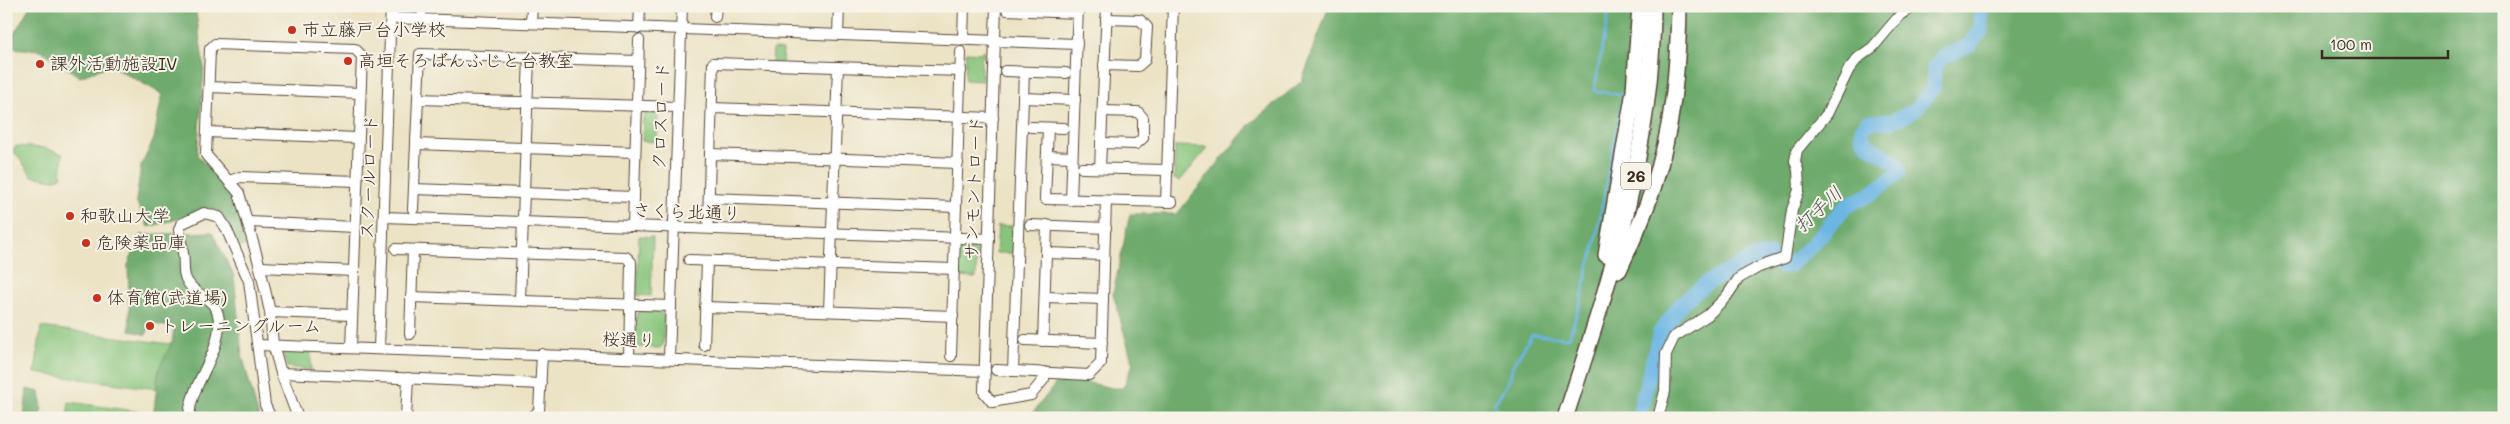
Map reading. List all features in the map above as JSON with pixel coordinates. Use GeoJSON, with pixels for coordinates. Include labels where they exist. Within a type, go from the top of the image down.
{"type":"FeatureCollection","features":[{"type":"Feature","properties":{"kind":"highway"},"geometry":{"type":"LineString","coordinates":[[1571,398],[1610,239],[1634,91],[1640,6]]}},
{"type":"Feature","properties":{"kind":"highway","name":"26"},"geometry":{"type":"LineString","coordinates":[[1565,418],[1622,234],[1640,152],[1651,70],[1653,6]]}},
{"type":"Feature","properties":{"kind":"highway"},"geometry":{"type":"LineString","coordinates":[[1590,340],[1644,212],[1661,163],[1675,88],[1679,6]]}},
{"type":"Feature","properties":{"kind":"street","name":"スクールロード"},"geometry":{"type":"LineString","coordinates":[[379,348],[391,6]]}},
{"type":"Feature","properties":{"kind":"street"},"geometry":{"type":"LineString","coordinates":[[531,23],[532,6]]}},
{"type":"Feature","properties":{"kind":"street"},"geometry":{"type":"LineString","coordinates":[[639,28],[640,6]]}},
{"type":"Feature","properties":{"kind":"street","name":"クロスロード"},"geometry":{"type":"LineString","coordinates":[[670,358],[682,6]]}},
{"type":"Feature","properties":{"kind":"street"},"geometry":{"type":"LineString","coordinates":[[838,34],[840,6]]}},
{"type":"Feature","properties":{"kind":"street"},"geometry":{"type":"LineString","coordinates":[[963,39],[964,6]]}},
{"type":"Feature","properties":{"kind":"street","name":"サンモントロード"},"geometry":{"type":"LineString","coordinates":[[996,6],[984,392],[992,402],[1031,395],[1044,379],[1044,372]]}},
{"type":"Feature","properties":{"kind":"street"},"geometry":{"type":"LineString","coordinates":[[1100,168],[1107,6]]}},
{"type":"Feature","properties":{"kind":"street"},"geometry":{"type":"LineString","coordinates":[[1048,128],[1045,199],[1169,202],[1167,170],[1173,6]]}},
{"type":"Feature","properties":{"kind":"street"},"geometry":{"type":"LineString","coordinates":[[1658,418],[1665,390],[1666,354],[1674,337],[1708,315],[1726,297],[1739,278],[1759,267],[1785,258],[1792,210],[1799,190],[1798,170],[1795,161],[1797,150],[1827,114],[1849,69],[1858,58],[1874,47],[1900,15],[1913,6]]}},
{"type":"Feature","properties":{"kind":"street"},"geometry":{"type":"LineString","coordinates":[[1007,10],[1027,8],[1078,9],[1071,200]]}},
{"type":"Feature","properties":{"kind":"street"},"geometry":{"type":"LineString","coordinates":[[391,18],[1076,44]]}},
{"type":"Feature","properties":{"kind":"street"},"geometry":{"type":"LineString","coordinates":[[1104,65],[1138,66],[1145,60],[1147,27],[1140,20],[1106,19]]}},
{"type":"Feature","properties":{"kind":"street"},"geometry":{"type":"LineString","coordinates":[[633,226],[639,40]]}},
{"type":"Feature","properties":{"kind":"street"},"geometry":{"type":"LineString","coordinates":[[298,418],[281,373],[273,344],[270,312],[260,267],[239,193],[206,155],[210,49],[215,44],[355,49],[362,56],[351,348]]}},
{"type":"Feature","properties":{"kind":"street"},"geometry":{"type":"LineString","coordinates":[[951,356],[961,52]]}},
{"type":"Feature","properties":{"kind":"street"},"geometry":{"type":"LineString","coordinates":[[413,208],[420,54],[638,61]]}},
{"type":"Feature","properties":{"kind":"street"},"geometry":{"type":"LineString","coordinates":[[520,300],[529,57]]}},
{"type":"Feature","properties":{"kind":"street"},"geometry":{"type":"LineString","coordinates":[[708,221],[713,63],[961,71]]}},
{"type":"Feature","properties":{"kind":"street"},"geometry":{"type":"LineString","coordinates":[[829,311],[838,67]]}},
{"type":"Feature","properties":{"kind":"street"},"geometry":{"type":"LineString","coordinates":[[1005,71],[1066,73]]}},
{"type":"Feature","properties":{"kind":"street"},"geometry":{"type":"LineString","coordinates":[[1013,371],[1024,72]]}},
{"type":"Feature","properties":{"kind":"street"},"geometry":{"type":"LineString","coordinates":[[209,87],[360,93]]}},
{"type":"Feature","properties":{"kind":"street"},"geometry":{"type":"LineString","coordinates":[[1023,98],[1074,100]]}},
{"type":"Feature","properties":{"kind":"street"},"geometry":{"type":"LineString","coordinates":[[418,99],[678,107]]}},
{"type":"Feature","properties":{"kind":"street"},"geometry":{"type":"LineString","coordinates":[[712,108],[993,118]]}},
{"type":"Feature","properties":{"kind":"street"},"geometry":{"type":"LineString","coordinates":[[1101,143],[1136,144],[1143,138],[1143,118],[1138,112],[1103,111]]}},
{"type":"Feature","properties":{"kind":"street"},"geometry":{"type":"LineString","coordinates":[[1031,128],[1064,128]]}},
{"type":"Feature","properties":{"kind":"street"},"geometry":{"type":"LineString","coordinates":[[206,132],[358,138]]}},
{"type":"Feature","properties":{"kind":"street"},"geometry":{"type":"LineString","coordinates":[[416,144],[635,152]]}},
{"type":"Feature","properties":{"kind":"street"},"geometry":{"type":"LineString","coordinates":[[710,154],[958,163]]}},
{"type":"Feature","properties":{"kind":"street"},"geometry":{"type":"LineString","coordinates":[[1047,156],[1072,157]]}},
{"type":"Feature","properties":{"kind":"street"},"geometry":{"type":"LineString","coordinates":[[1082,168],[1167,170]]}},
{"type":"Feature","properties":{"kind":"street"},"geometry":{"type":"LineString","coordinates":[[230,181],[240,177],[357,180]]}},
{"type":"Feature","properties":{"kind":"street"},"geometry":{"type":"LineString","coordinates":[[414,189],[634,197]]}},
{"type":"Feature","properties":{"kind":"street"},"geometry":{"type":"LineString","coordinates":[[709,198],[956,207]]}},
{"type":"Feature","properties":{"kind":"street"},"geometry":{"type":"LineString","coordinates":[[996,370],[1089,375],[1101,363],[1106,201]]}},
{"type":"Feature","properties":{"kind":"street"},"geometry":{"type":"LineString","coordinates":[[189,418],[192,397],[214,348],[219,323],[217,311],[211,302],[193,289],[186,280],[183,270],[184,254],[179,230],[181,224],[191,218],[210,213],[219,217],[226,228],[249,281],[265,405],[271,418]]}},
{"type":"Feature","properties":{"kind":"street","name":"さくら北通り"},"geometry":{"type":"LineString","coordinates":[[384,217],[989,239]]}},
{"type":"Feature","properties":{"kind":"street"},"geometry":{"type":"LineString","coordinates":[[248,222],[355,227]]}},
{"type":"Feature","properties":{"kind":"street"},"geometry":{"type":"LineString","coordinates":[[1030,225],[1106,228]]}},
{"type":"Feature","properties":{"kind":"street"},"geometry":{"type":"LineString","coordinates":[[1043,341],[1047,225]]}},
{"type":"Feature","properties":{"kind":"street"},"geometry":{"type":"LineString","coordinates":[[396,249],[626,257],[631,262],[629,356]]}},
{"type":"Feature","properties":{"kind":"street"},"geometry":{"type":"LineString","coordinates":[[410,334],[413,250]]}},
{"type":"Feature","properties":{"kind":"street"},"geometry":{"type":"LineString","coordinates":[[1047,252],[1104,255]]}},
{"type":"Feature","properties":{"kind":"street"},"geometry":{"type":"LineString","coordinates":[[688,260],[954,269]]}},
{"type":"Feature","properties":{"kind":"street"},"geometry":{"type":"LineString","coordinates":[[704,345],[707,260]]}},
{"type":"Feature","properties":{"kind":"street"},"geometry":{"type":"LineString","coordinates":[[260,267],[354,271]]}},
{"type":"Feature","properties":{"kind":"street"},"geometry":{"type":"LineString","coordinates":[[411,297],[671,306]]}},
{"type":"Feature","properties":{"kind":"street"},"geometry":{"type":"LineString","coordinates":[[1045,297],[1103,299]]}},
{"type":"Feature","properties":{"kind":"street"},"geometry":{"type":"LineString","coordinates":[[705,307],[953,316]]}},
{"type":"Feature","properties":{"kind":"street"},"geometry":{"type":"LineString","coordinates":[[270,312],[352,315]]}},
{"type":"Feature","properties":{"kind":"street"},"geometry":{"type":"LineString","coordinates":[[1026,340],[1102,344]]}},
{"type":"Feature","properties":{"kind":"street","name":"桜通り"},"geometry":{"type":"LineString","coordinates":[[258,345],[629,356],[984,371]]}},
{"type":"Feature","properties":{"kind":"street"},"geometry":{"type":"LineString","coordinates":[[531,418],[539,411],[542,354]]}},
{"type":"Feature","properties":{"kind":"street"},"geometry":{"type":"LineString","coordinates":[[281,373],[541,384]]}},
{"type":"Feature","properties":{"kind":"street"},"geometry":{"type":"LineString","coordinates":[[406,418],[408,378]]}},
{"type":"Feature","properties":{"kind":"green space"},"geometry":{"type":"Polygon","coordinates":[[[30,6],[195,6],[204,68],[197,155],[236,197],[249,245],[240,247],[223,216],[215,209],[148,227],[136,201],[141,166],[154,139],[162,94],[110,65],[80,77],[41,50],[6,48],[30,6]]]}},
{"type":"Feature","properties":{"kind":"green space"},"geometry":{"type":"Polygon","coordinates":[[[1329,6],[2504,6],[2504,418],[1029,418],[1057,382],[1085,382],[1112,388],[1123,388],[1133,364],[1113,294],[1130,214],[1177,214],[1250,124],[1302,81],[1329,6]]]}},
{"type":"Feature","properties":{"kind":"green space"},"geometry":{"type":"Polygon","coordinates":[[[773,49],[783,50],[782,63],[772,63],[773,49]]]}},
{"type":"Feature","properties":{"kind":"green space"},"geometry":{"type":"Polygon","coordinates":[[[982,50],[984,53],[984,57],[981,58],[983,81],[965,80],[966,52],[982,53],[982,50]]]}},
{"type":"Feature","properties":{"kind":"green space"},"geometry":{"type":"Polygon","coordinates":[[[646,113],[658,113],[657,142],[642,141],[643,117],[646,113]]]}},
{"type":"Feature","properties":{"kind":"green space"},"geometry":{"type":"Polygon","coordinates":[[[16,146],[44,148],[63,154],[61,177],[53,180],[32,176],[13,150],[16,146]]]}},
{"type":"Feature","properties":{"kind":"green space"},"geometry":{"type":"Polygon","coordinates":[[[1175,146],[1208,147],[1180,181],[1174,179],[1175,146]]]}},
{"type":"Feature","properties":{"kind":"green space"},"geometry":{"type":"Polygon","coordinates":[[[998,226],[1014,226],[1013,253],[996,253],[998,226]]]}},
{"type":"Feature","properties":{"kind":"green space"},"geometry":{"type":"Polygon","coordinates":[[[212,232],[234,276],[242,355],[259,418],[153,418],[159,368],[172,343],[174,328],[151,323],[146,335],[130,330],[128,265],[141,235],[212,232]]]}},
{"type":"Feature","properties":{"kind":"green space"},"geometry":{"type":"Polygon","coordinates":[[[639,236],[653,237],[651,296],[637,295],[639,236]]]}},
{"type":"Feature","properties":{"kind":"green space"},"geometry":{"type":"Polygon","coordinates":[[[962,247],[977,250],[976,278],[958,277],[959,250],[962,247]]]}},
{"type":"Feature","properties":{"kind":"green space"},"geometry":{"type":"Polygon","coordinates":[[[642,310],[660,311],[664,316],[663,345],[660,348],[639,347],[636,344],[637,314],[642,310]]]}},
{"type":"Feature","properties":{"kind":"green space"},"geometry":{"type":"Polygon","coordinates":[[[41,327],[185,346],[166,390],[35,373],[41,327]]]}},
{"type":"Feature","properties":{"kind":"green space"},"geometry":{"type":"Polygon","coordinates":[[[285,351],[311,352],[311,370],[287,367],[283,354],[285,351]]]}},
{"type":"Feature","properties":{"kind":"green space"},"geometry":{"type":"Polygon","coordinates":[[[27,389],[40,392],[42,408],[39,418],[24,418],[27,389]]]}},
{"type":"Feature","properties":{"kind":"green space"},"geometry":{"type":"Polygon","coordinates":[[[69,402],[157,414],[158,418],[67,418],[69,402]]]}},
{"type":"Feature","properties":{"kind":"waterway"},"geometry":{"type":"LineString","coordinates":[[1498,418],[1494,404],[1509,381],[1512,367],[1532,335],[1569,338],[1582,298],[1588,267],[1593,254],[1623,95],[1594,91],[1610,6]]}},
{"type":"Feature","properties":{"kind":"waterway","name":"打手川"},"geometry":{"type":"LineString","coordinates":[[1638,418],[1660,333],[1681,304],[1705,284],[1753,258],[1770,255],[1780,266],[1789,266],[1812,245],[1846,206],[1869,195],[1899,173],[1898,164],[1868,145],[1862,136],[1862,129],[1868,122],[1893,121],[1914,111],[1933,88],[1934,67],[1943,57],[1969,45],[1982,30],[1980,6]]}},
{"type":"Feature","properties":{"kind":"place","name":"市立藤戸台小学校"},"geometry":{"type":"Point","coordinates":[292,30]}},
{"type":"Feature","properties":{"kind":"place","name":"高垣そろばんふじと台教室"},"geometry":{"type":"Point","coordinates":[348,61]}},
{"type":"Feature","properties":{"kind":"place","name":"課外活動施設IV"},"geometry":{"type":"Point","coordinates":[40,64]}},
{"type":"Feature","properties":{"kind":"place","name":"和歌山大学"},"geometry":{"type":"Point","coordinates":[70,216]}},
{"type":"Feature","properties":{"kind":"place","name":"危険薬品庫"},"geometry":{"type":"Point","coordinates":[86,243]}},
{"type":"Feature","properties":{"kind":"place","name":"体育館(武道場)"},"geometry":{"type":"Point","coordinates":[97,298]}},
{"type":"Feature","properties":{"kind":"place","name":"トレーニングルーム"},"geometry":{"type":"Point","coordinates":[150,326]}}]}
